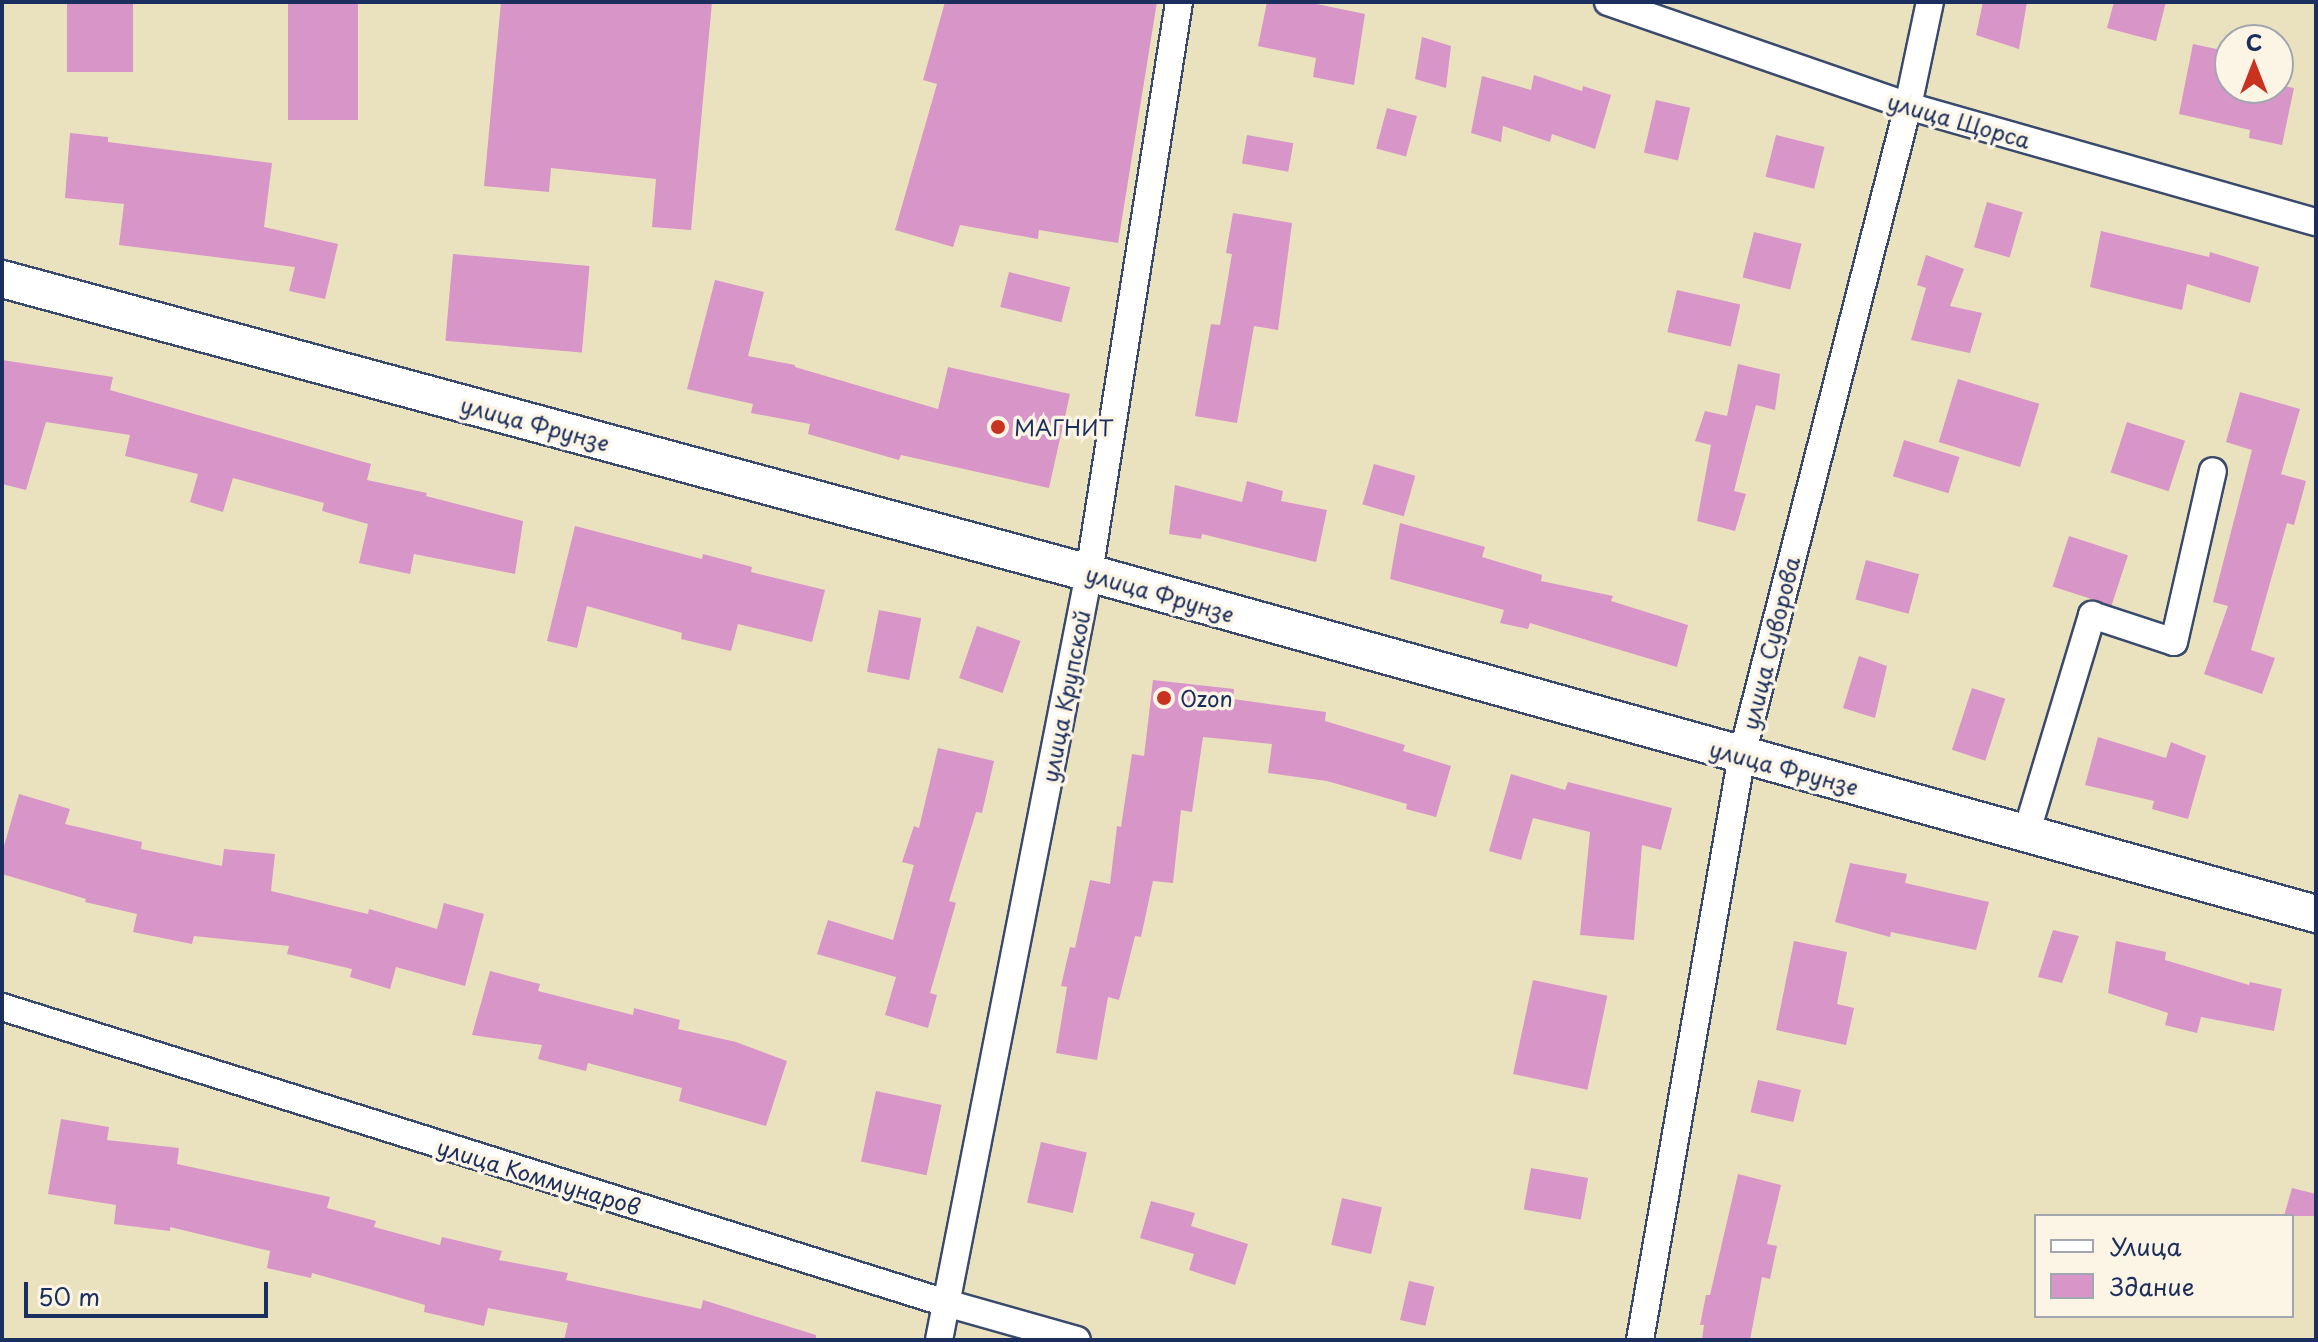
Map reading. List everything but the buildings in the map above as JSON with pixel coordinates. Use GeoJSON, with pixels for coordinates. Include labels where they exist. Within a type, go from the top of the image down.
{"type":"FeatureCollection","features":[{"type":"Feature","properties":{"kind":"main road","name":"улица Фрунзе"},"geometry":{"type":"LineString","coordinates":[[2,279],[1089,573],[2316,914]]}},
{"type":"Feature","properties":{"kind":"street","name":"улица Крупской"},"geometry":{"type":"LineString","coordinates":[[939,1340],[1089,573],[1179,2]]}},
{"type":"Feature","properties":{"kind":"street","name":"улица Щорса"},"geometry":{"type":"LineString","coordinates":[[1608,2],[1908,106],[2316,222]]}},
{"type":"Feature","properties":{"kind":"street","name":"улица Суворова"},"geometry":{"type":"LineString","coordinates":[[1640,1340],[1742,755],[1908,106],[1930,2]]}},
{"type":"Feature","properties":{"kind":"street"},"geometry":{"type":"LineString","coordinates":[[2026,834],[2092,615],[2174,642],[2213,471]]}},
{"type":"Feature","properties":{"kind":"street","name":"улица Коммунаров"},"geometry":{"type":"LineString","coordinates":[[2,1007],[946,1303],[1077,1340]]}},
{"type":"Feature","properties":{"kind":"place","name":"МАГНИТ"},"geometry":{"type":"Point","coordinates":[998,427]}},
{"type":"Feature","properties":{"kind":"place","name":"Ozon"},"geometry":{"type":"Point","coordinates":[1164,698]}}]}
